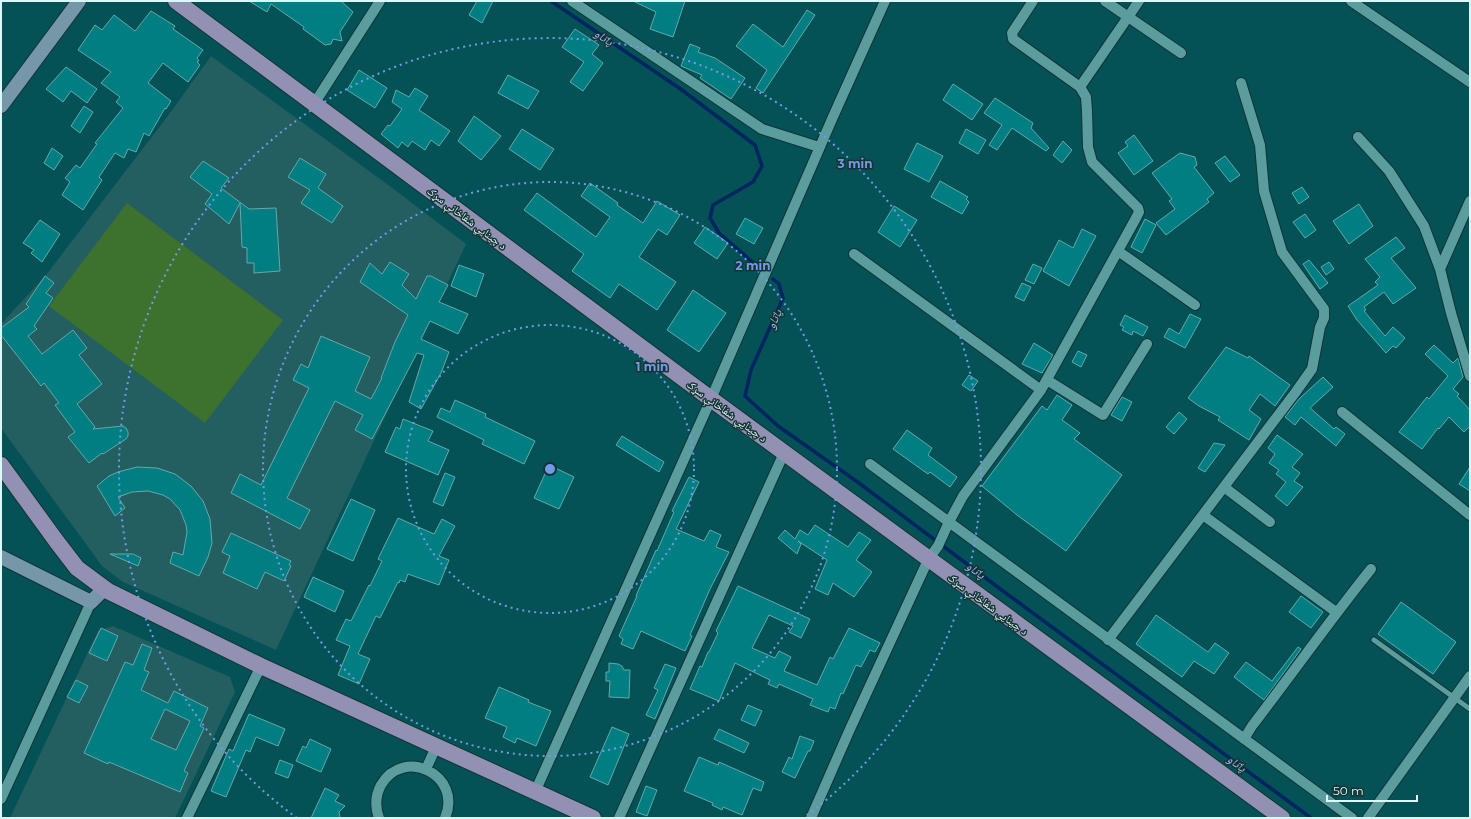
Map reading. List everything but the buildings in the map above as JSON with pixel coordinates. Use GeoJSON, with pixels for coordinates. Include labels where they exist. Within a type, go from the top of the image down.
{"type":"FeatureCollection","features":[{"type":"Feature","properties":{"kind":"main road","name":"د چينايي شفاخانې سړک"},"geometry":{"type":"LineString","coordinates":[[176,1],[928,560],[1282,818]]}},
{"type":"Feature","properties":{"kind":"main road"},"geometry":{"type":"LineString","coordinates":[[1,465],[77,568],[105,588],[261,666],[593,818]]}},
{"type":"Feature","properties":{"kind":"street"},"geometry":{"type":"LineString","coordinates":[[1,106],[79,1]]}},
{"type":"Feature","properties":{"kind":"street"},"geometry":{"type":"LineString","coordinates":[[314,104],[380,1]]}},
{"type":"Feature","properties":{"kind":"street"},"geometry":{"type":"LineString","coordinates":[[572,1],[762,129],[819,148]]}},
{"type":"Feature","properties":{"kind":"street"},"geometry":{"type":"LineString","coordinates":[[535,792],[711,399],[819,148],[885,1]]}},
{"type":"Feature","properties":{"kind":"street"},"geometry":{"type":"LineString","coordinates":[[811,818],[850,729],[928,560],[938,546],[963,496],[1041,390],[1139,212],[1138,208],[1092,162],[1088,147],[1086,97],[1080,87],[1014,39],[1012,33],[1033,1]]}},
{"type":"Feature","properties":{"kind":"street"},"geometry":{"type":"LineString","coordinates":[[1105,1],[1181,53]]}},
{"type":"Feature","properties":{"kind":"street"},"geometry":{"type":"LineString","coordinates":[[1080,87],[1139,1]]}},
{"type":"Feature","properties":{"kind":"street"},"geometry":{"type":"LineString","coordinates":[[1351,1],[1470,82]]}},
{"type":"Feature","properties":{"kind":"street"},"geometry":{"type":"LineString","coordinates":[[1108,640],[1312,368],[1320,327],[1324,318],[1324,309],[1282,252],[1264,191],[1260,145],[1241,82]]}},
{"type":"Feature","properties":{"kind":"street"},"geometry":{"type":"LineString","coordinates":[[1358,137],[1389,170],[1424,226],[1440,269],[1451,313],[1470,376]]}},
{"type":"Feature","properties":{"kind":"street"},"geometry":{"type":"LineString","coordinates":[[1440,269],[1470,201]]}},
{"type":"Feature","properties":{"kind":"street"},"geometry":{"type":"LineString","coordinates":[[1118,251],[1195,305]]}},
{"type":"Feature","properties":{"kind":"street"},"geometry":{"type":"LineString","coordinates":[[854,254],[1041,390]]}},
{"type":"Feature","properties":{"kind":"street"},"geometry":{"type":"LineString","coordinates":[[1047,380],[1103,415],[1147,344]]}},
{"type":"Feature","properties":{"kind":"street"},"geometry":{"type":"LineString","coordinates":[[1342,412],[1470,515]]}},
{"type":"Feature","properties":{"kind":"street"},"geometry":{"type":"LineString","coordinates":[[619,818],[784,453]]}},
{"type":"Feature","properties":{"kind":"street"},"geometry":{"type":"LineString","coordinates":[[870,464],[1352,818]]}},
{"type":"Feature","properties":{"kind":"street"},"geometry":{"type":"LineString","coordinates":[[1224,487],[1270,522]]}},
{"type":"Feature","properties":{"kind":"street"},"geometry":{"type":"LineString","coordinates":[[1203,514],[1336,612]]}},
{"type":"Feature","properties":{"kind":"street"},"geometry":{"type":"LineString","coordinates":[[1,557],[91,602]]}},
{"type":"Feature","properties":{"kind":"street"},"geometry":{"type":"LineString","coordinates":[[1244,739],[1336,612],[1371,569]]}},
{"type":"Feature","properties":{"kind":"street"},"geometry":{"type":"LineString","coordinates":[[1,799],[91,602],[105,588]]}},
{"type":"Feature","properties":{"kind":"street"},"geometry":{"type":"LineString","coordinates":[[187,818],[261,666]]}},
{"type":"Feature","properties":{"kind":"street"},"geometry":{"type":"LineString","coordinates":[[1368,818],[1470,676]]}},
{"type":"Feature","properties":{"kind":"street"},"geometry":{"type":"LineString","coordinates":[[426,769],[436,747]]}},
{"type":"Feature","properties":{"kind":"street"},"geometry":{"type":"LineString","coordinates":[[379,818],[376,801],[378,790],[384,780],[393,772],[403,768],[415,767],[426,769],[437,776],[445,786],[449,798],[448,811],[445,818]]}},
{"type":"Feature","properties":{"kind":"lane"},"geometry":{"type":"LineString","coordinates":[[1374,640],[1470,709]]}},
{"type":"Feature","properties":{"kind":"shaded area"},"geometry":{"type":"Polygon","coordinates":[[[211,56],[387,184],[466,244],[276,650],[123,582],[102,566],[1,428],[1,324],[46,275],[170,113],[211,56]]]}},
{"type":"Feature","properties":{"kind":"shaded area"},"geometry":{"type":"Polygon","coordinates":[[[113,626],[230,677],[235,692],[175,818],[10,818],[98,631],[113,626]]]}},
{"type":"Feature","properties":{"kind":"green space"},"geometry":{"type":"Polygon","coordinates":[[[127,203],[283,320],[205,423],[49,306],[127,203]]]}},
{"type":"Feature","properties":{"kind":"waterway","name":"پاتاو"},"geometry":{"type":"LineString","coordinates":[[551,1],[682,90],[755,145],[762,166],[753,182],[713,205],[710,218],[719,233],[757,266]]}},
{"type":"Feature","properties":{"kind":"waterway","name":"پاتاو"},"geometry":{"type":"LineString","coordinates":[[773,279],[779,284],[783,298],[751,370],[745,396],[778,426],[859,483],[1311,818]]}}]}
